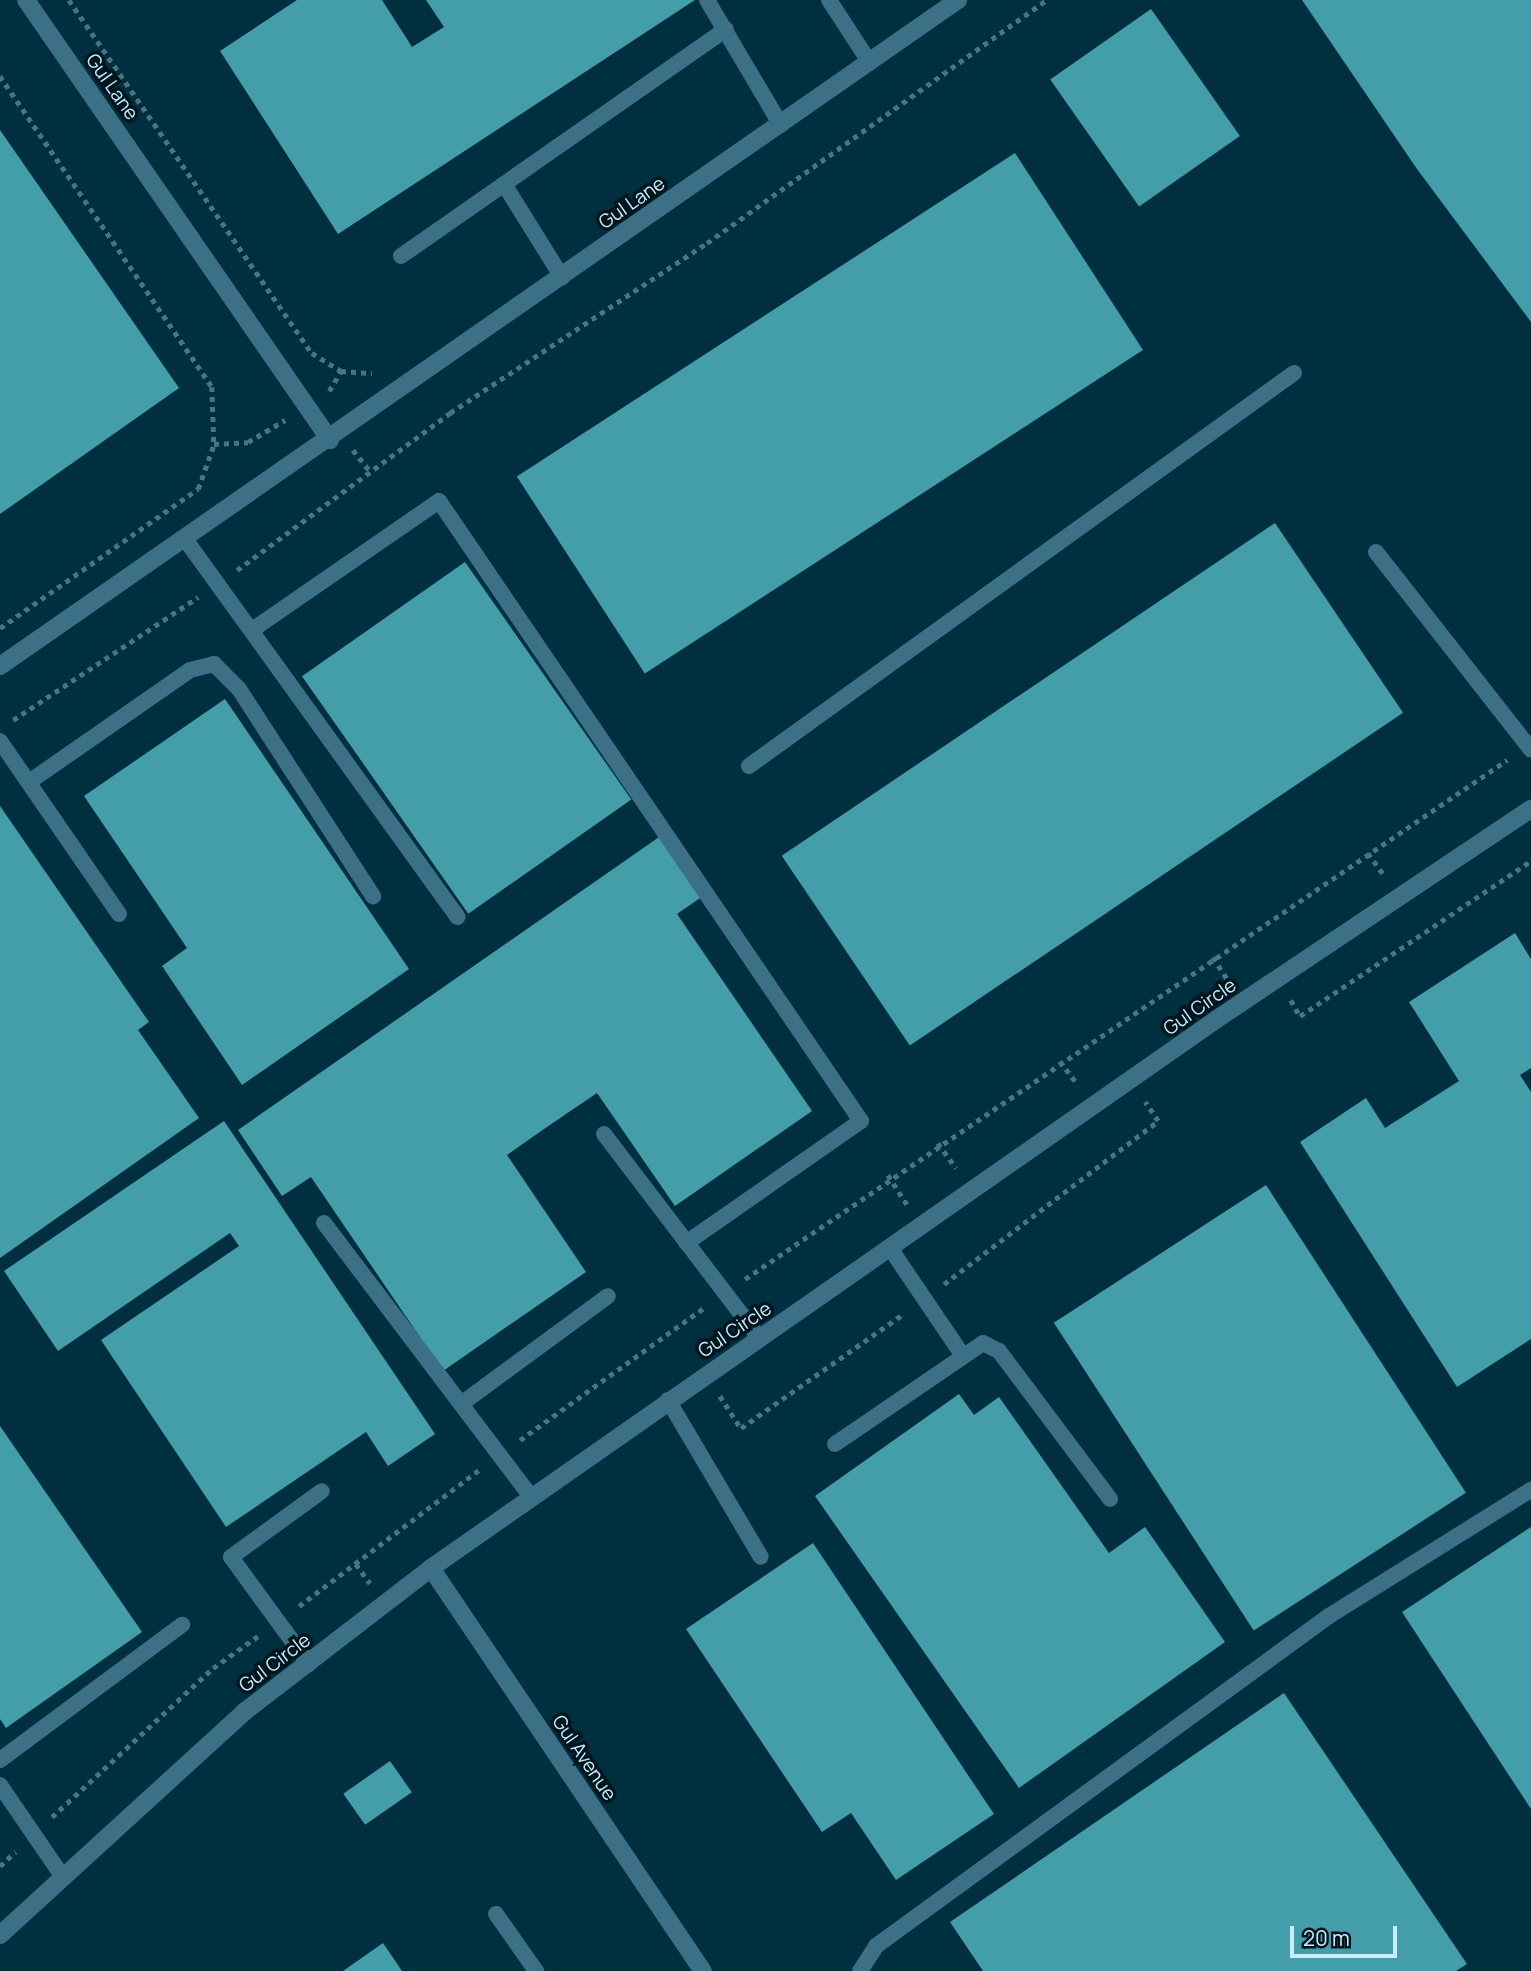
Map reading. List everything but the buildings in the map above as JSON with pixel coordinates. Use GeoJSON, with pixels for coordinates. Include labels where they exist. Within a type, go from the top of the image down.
{"type":"FeatureCollection","features":[{"type":"Feature","properties":{"kind":"street","name":"Gul Lane"},"geometry":{"type":"LineString","coordinates":[[26,0],[330,440]]}},
{"type":"Feature","properties":{"kind":"street","name":"Gul Lane"},"geometry":{"type":"LineString","coordinates":[[0,666],[330,440],[958,0]]}},
{"type":"Feature","properties":{"kind":"street","name":"Gul Circle"},"geometry":{"type":"LineString","coordinates":[[0,1935],[244,1712],[431,1568],[668,1400],[760,1339],[1278,978],[1531,809]]}},
{"type":"Feature","properties":{"kind":"street","name":"Gul Avenue"},"geometry":{"type":"LineString","coordinates":[[431,1568],[703,1971]]}},
{"type":"Feature","properties":{"kind":"lane"},"geometry":{"type":"LineString","coordinates":[[707,0],[781,125]]}},
{"type":"Feature","properties":{"kind":"lane"},"geometry":{"type":"LineString","coordinates":[[829,0],[870,62]]}},
{"type":"Feature","properties":{"kind":"lane"},"geometry":{"type":"LineString","coordinates":[[401,256],[726,29]]}},
{"type":"Feature","properties":{"kind":"lane"},"geometry":{"type":"LineString","coordinates":[[503,184],[562,277]]}},
{"type":"Feature","properties":{"kind":"lane"},"geometry":{"type":"LineString","coordinates":[[749,766],[1294,373]]}},
{"type":"Feature","properties":{"kind":"lane"},"geometry":{"type":"LineString","coordinates":[[253,630],[439,501],[861,1121],[686,1243]]}},
{"type":"Feature","properties":{"kind":"lane"},"geometry":{"type":"LineString","coordinates":[[184,539],[253,630],[458,918]]}},
{"type":"Feature","properties":{"kind":"lane"},"geometry":{"type":"LineString","coordinates":[[1376,552],[1529,748]]}},
{"type":"Feature","properties":{"kind":"lane"},"geometry":{"type":"LineString","coordinates":[[29,782],[190,670],[214,664],[239,689],[373,896]]}},
{"type":"Feature","properties":{"kind":"lane"},"geometry":{"type":"LineString","coordinates":[[0,741],[119,914]]}},
{"type":"Feature","properties":{"kind":"lane"},"geometry":{"type":"LineString","coordinates":[[604,1134],[760,1339]]}},
{"type":"Feature","properties":{"kind":"lane"},"geometry":{"type":"LineString","coordinates":[[324,1223],[532,1498]]}},
{"type":"Feature","properties":{"kind":"lane"},"geometry":{"type":"LineString","coordinates":[[890,1248],[961,1353]]}},
{"type":"Feature","properties":{"kind":"lane"},"geometry":{"type":"LineString","coordinates":[[461,1404],[608,1296]]}},
{"type":"Feature","properties":{"kind":"lane"},"geometry":{"type":"LineString","coordinates":[[835,1444],[961,1353],[983,1343],[999,1351],[1110,1499]]}},
{"type":"Feature","properties":{"kind":"lane"},"geometry":{"type":"LineString","coordinates":[[668,1400],[761,1558]]}},
{"type":"Feature","properties":{"kind":"lane"},"geometry":{"type":"LineString","coordinates":[[860,1971],[876,1946],[1329,1616],[1531,1490]]}},
{"type":"Feature","properties":{"kind":"lane"},"geometry":{"type":"LineString","coordinates":[[309,1664],[231,1558],[322,1491]]}},
{"type":"Feature","properties":{"kind":"lane"},"geometry":{"type":"LineString","coordinates":[[0,1760],[182,1625]]}},
{"type":"Feature","properties":{"kind":"lane"},"geometry":{"type":"LineString","coordinates":[[0,1785],[63,1877]]}},
{"type":"Feature","properties":{"kind":"lane"},"geometry":{"type":"LineString","coordinates":[[496,1914],[536,1971]]}},
{"type":"Feature","properties":{"kind":"path"},"geometry":{"type":"LineString","coordinates":[[69,0],[312,353],[341,371],[371,373],[382,366]]}},
{"type":"Feature","properties":{"kind":"path"},"geometry":{"type":"LineString","coordinates":[[0,729],[218,584],[450,413],[707,243],[1046,0]]}},
{"type":"Feature","properties":{"kind":"path"},"geometry":{"type":"LineString","coordinates":[[0,76],[212,387],[214,444],[198,489],[0,628]]}},
{"type":"Feature","properties":{"kind":"path"},"geometry":{"type":"LineString","coordinates":[[214,444],[248,442],[326,396],[341,371]]}},
{"type":"Feature","properties":{"kind":"path"},"geometry":{"type":"LineString","coordinates":[[0,1866],[213,1668],[499,1455],[888,1175],[1529,748]]}},
{"type":"Feature","properties":{"kind":"path"},"geometry":{"type":"LineString","coordinates":[[1278,978],[1300,1016],[1531,862]]}}]}
